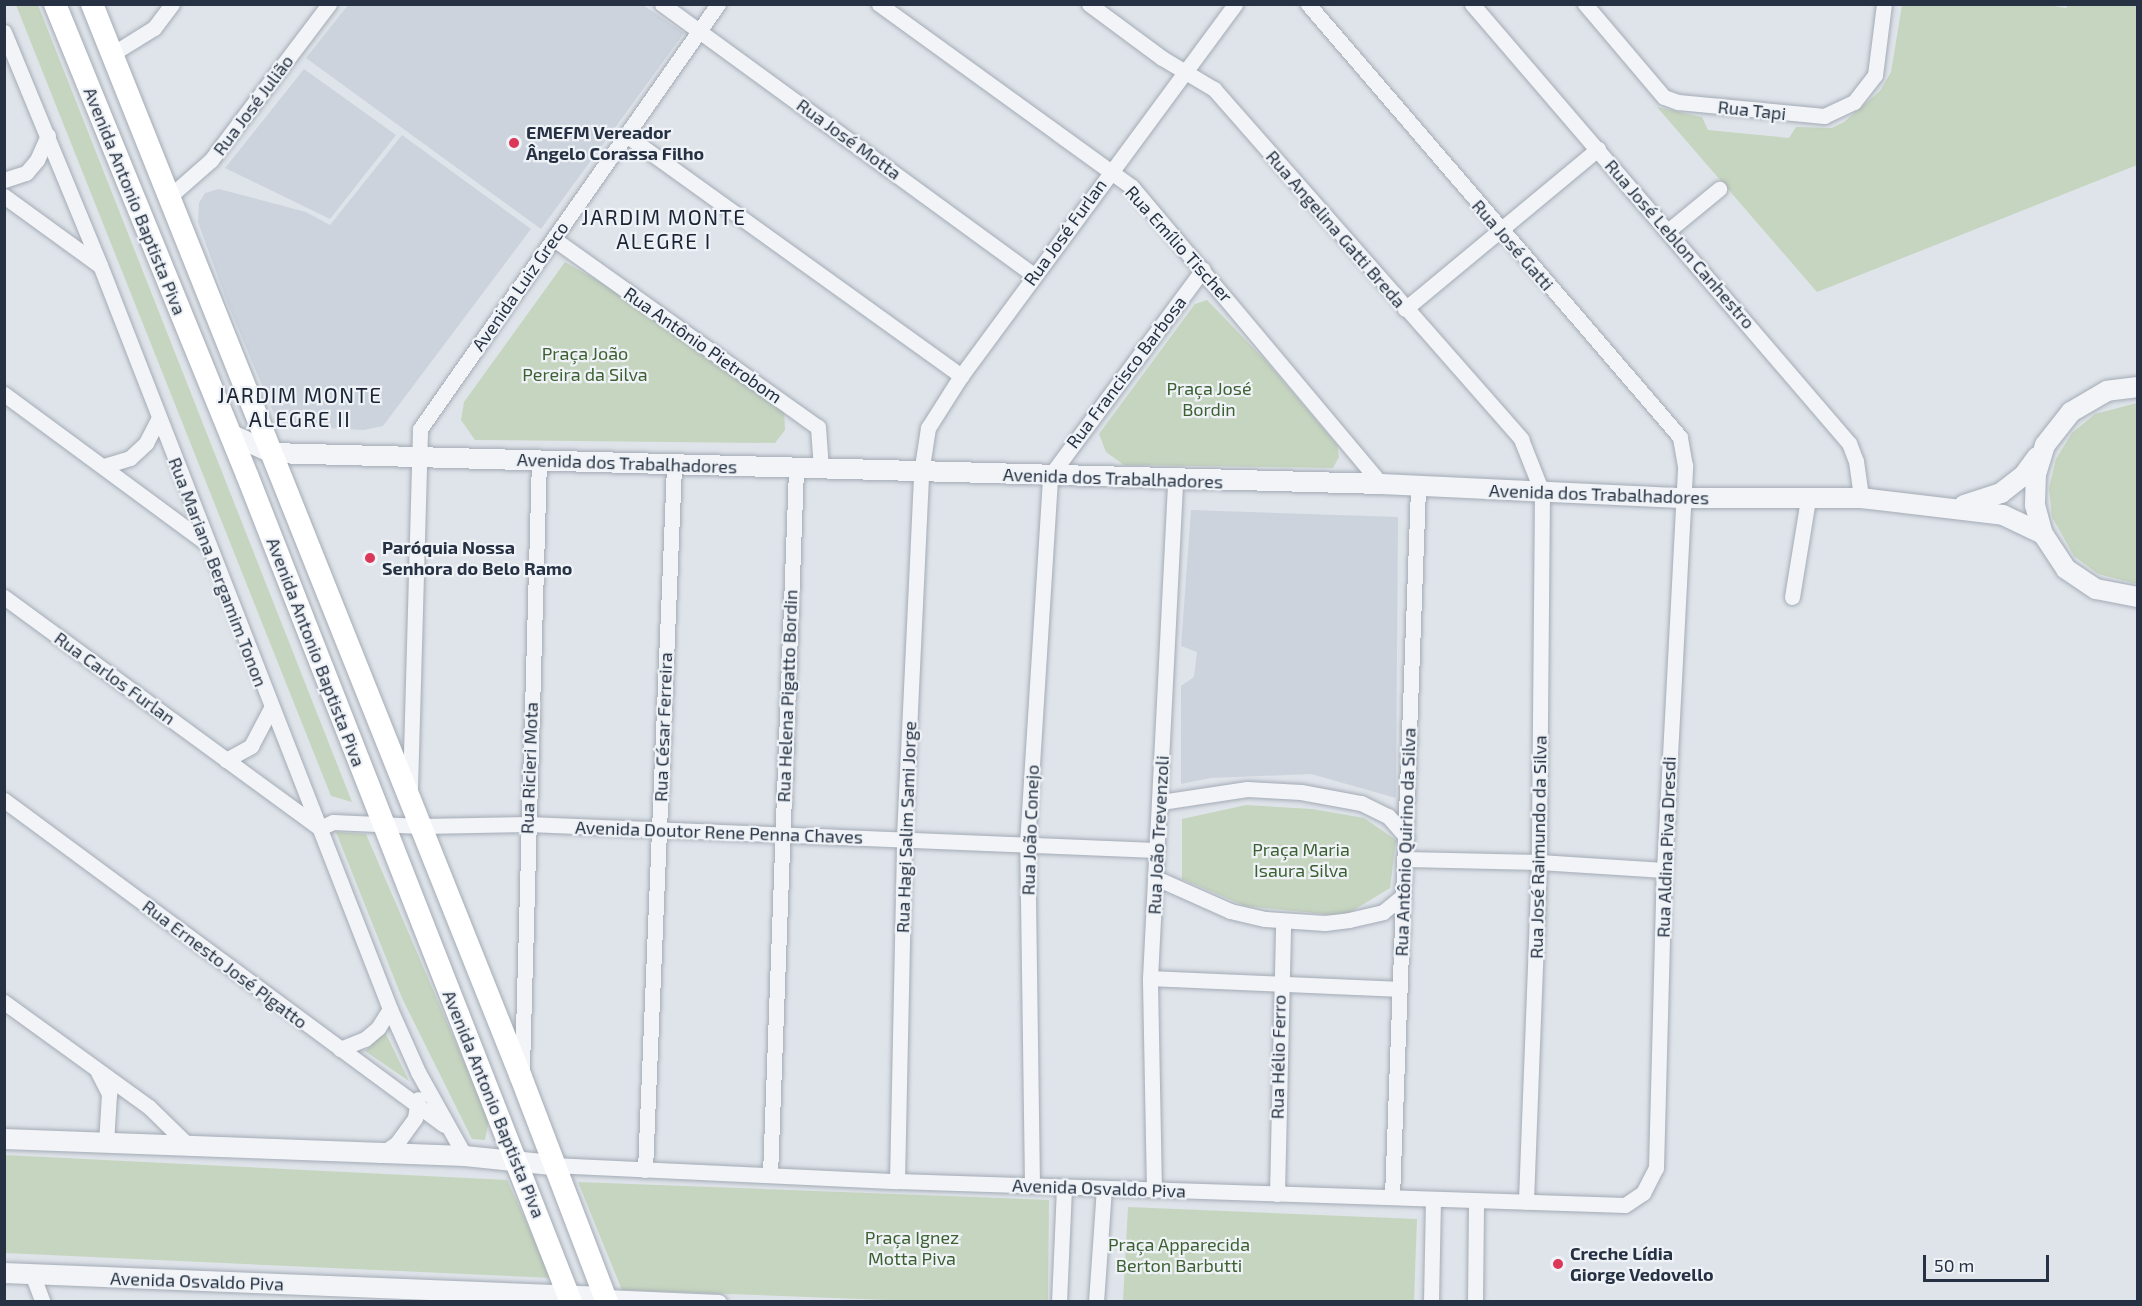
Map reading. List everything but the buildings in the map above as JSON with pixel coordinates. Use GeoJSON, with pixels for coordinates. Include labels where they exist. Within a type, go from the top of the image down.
{"type":"FeatureCollection","features":[{"type":"Feature","properties":{"kind":"main road","name":"Avenida Antonio Baptista Piva"},"geometry":{"type":"LineString","coordinates":[[55,4],[247,475],[518,1161],[570,1299]]}},
{"type":"Feature","properties":{"kind":"main road","name":"Avenida Antonio Baptista Piva"},"geometry":{"type":"LineString","coordinates":[[92,4],[522,1077],[552,1165],[606,1299]]}},
{"type":"Feature","properties":{"kind":"main road"},"geometry":{"type":"LineString","coordinates":[[183,318],[204,318],[214,307]]}},
{"type":"Feature","properties":{"kind":"street"},"geometry":{"type":"LineString","coordinates":[[112,54],[154,28],[172,4]]}},
{"type":"Feature","properties":{"kind":"street","name":"Rua José Julião"},"geometry":{"type":"LineString","coordinates":[[169,197],[211,160],[329,4]]}},
{"type":"Feature","properties":{"kind":"street","name":"Rua José Motta"},"geometry":{"type":"LineString","coordinates":[[662,4],[1035,274]]}},
{"type":"Feature","properties":{"kind":"street","name":"Avenida Luiz Greco"},"geometry":{"type":"LineString","coordinates":[[410,795],[420,429],[718,4]]}},
{"type":"Feature","properties":{"kind":"street","name":"Rua Emílio Tischer"},"geometry":{"type":"LineString","coordinates":[[879,4],[1132,187],[1381,484]]}},
{"type":"Feature","properties":{"kind":"street","name":"Rua Angelina Gatti Breda"},"geometry":{"type":"LineString","coordinates":[[1089,4],[1214,89],[1521,439],[1542,492]]}},
{"type":"Feature","properties":{"kind":"street","name":"Rua José Furlan"},"geometry":{"type":"LineString","coordinates":[[921,473],[928,428],[961,376],[1109,172],[1235,4]]}},
{"type":"Feature","properties":{"kind":"street","name":"Rua José Gatti"},"geometry":{"type":"LineString","coordinates":[[1308,4],[1500,231],[1680,437],[1685,466],[1681,498]]}},
{"type":"Feature","properties":{"kind":"street","name":"Rua José Leblon Canhestro"},"geometry":{"type":"LineString","coordinates":[[1472,4],[1669,230],[1849,443],[1856,460],[1861,498]]}},
{"type":"Feature","properties":{"kind":"street","name":"Rua Tapi"},"geometry":{"type":"LineString","coordinates":[[1585,4],[1664,97],[1678,102],[1824,116],[1841,112],[1854,102],[1875,75],[1884,4]]}},
{"type":"Feature","properties":{"kind":"street","name":"Rua Mariana Bergamim Tonon"},"geometry":{"type":"LineString","coordinates":[[4,32],[100,265],[206,543],[390,1009],[418,1072],[465,1156]]}},
{"type":"Feature","properties":{"kind":"street"},"geometry":{"type":"LineString","coordinates":[[4,180],[26,173],[48,135]]}},
{"type":"Feature","properties":{"kind":"street"},"geometry":{"type":"LineString","coordinates":[[626,135],[961,376]]}},
{"type":"Feature","properties":{"kind":"street"},"geometry":{"type":"LineString","coordinates":[[1405,309],[1598,149]]}},
{"type":"Feature","properties":{"kind":"street"},"geometry":{"type":"LineString","coordinates":[[1669,230],[1719,189]]}},
{"type":"Feature","properties":{"kind":"street"},"geometry":{"type":"LineString","coordinates":[[4,196],[100,265]]}},
{"type":"Feature","properties":{"kind":"street","name":"Rua Antônio Pietrobom"},"geometry":{"type":"LineString","coordinates":[[554,239],[818,427],[821,469]]}},
{"type":"Feature","properties":{"kind":"street","name":"Rua Francisco Barbosa"},"geometry":{"type":"LineString","coordinates":[[1050,476],[1203,269]]}},
{"type":"Feature","properties":{"kind":"street","name":"Avenida dos Trabalhadores"},"geometry":{"type":"LineString","coordinates":[[1954,508],[2001,493],[2024,475],[2071,412],[2107,391],[2138,387]]}},
{"type":"Feature","properties":{"kind":"street"},"geometry":{"type":"LineString","coordinates":[[4,394],[206,543]]}},
{"type":"Feature","properties":{"kind":"street"},"geometry":{"type":"LineString","coordinates":[[104,466],[130,458],[146,442],[159,418]]}},
{"type":"Feature","properties":{"kind":"street","name":"Avenida dos Trabalhadores"},"geometry":{"type":"LineString","coordinates":[[230,434],[272,453],[421,455],[921,473],[1381,484],[1681,498],[1861,498],[2002,515],[2043,534]]}},
{"type":"Feature","properties":{"kind":"street"},"geometry":{"type":"LineString","coordinates":[[2045,445],[2036,474],[2035,505],[2043,534],[2066,569],[2096,589],[2138,597]]}},
{"type":"Feature","properties":{"kind":"street"},"geometry":{"type":"LineString","coordinates":[[247,475],[272,453]]}},
{"type":"Feature","properties":{"kind":"street","name":"Rua Ricieri Mota"},"geometry":{"type":"LineString","coordinates":[[522,1077],[539,459]]}},
{"type":"Feature","properties":{"kind":"street","name":"Rua César Ferreira"},"geometry":{"type":"LineString","coordinates":[[645,1170],[674,465]]}},
{"type":"Feature","properties":{"kind":"street","name":"Rua Helena Pigatto Bordin"},"geometry":{"type":"LineString","coordinates":[[770,1175],[795,468]]}},
{"type":"Feature","properties":{"kind":"street","name":"Rua Hagi Salim Sami Jorge"},"geometry":{"type":"LineString","coordinates":[[897,1181],[904,837],[921,473]]}},
{"type":"Feature","properties":{"kind":"street","name":"Rua João Conejo"},"geometry":{"type":"LineString","coordinates":[[1032,1185],[1027,844],[1050,476]]}},
{"type":"Feature","properties":{"kind":"street","name":"Rua João Trevenzoli"},"geometry":{"type":"LineString","coordinates":[[1154,1190],[1150,978],[1156,878],[1155,850],[1161,802],[1174,479]]}},
{"type":"Feature","properties":{"kind":"street","name":"Rua Antônio Quirino da Silva"},"geometry":{"type":"LineString","coordinates":[[1392,1197],[1418,487]]}},
{"type":"Feature","properties":{"kind":"street","name":"Rua José Raimundo da Silva"},"geometry":{"type":"LineString","coordinates":[[1527,1202],[1539,862],[1542,492]]}},
{"type":"Feature","properties":{"kind":"street","name":"Rua Aldina Piva Dresdi"},"geometry":{"type":"LineString","coordinates":[[1642,1193],[1656,1168],[1664,870],[1681,498]]}},
{"type":"Feature","properties":{"kind":"street"},"geometry":{"type":"LineString","coordinates":[[1792,597],[1808,499]]}},
{"type":"Feature","properties":{"kind":"street","name":"Rua Carlos Furlan"},"geometry":{"type":"LineString","coordinates":[[4,597],[320,828]]}},
{"type":"Feature","properties":{"kind":"street"},"geometry":{"type":"LineString","coordinates":[[226,760],[251,746],[272,708]]}},
{"type":"Feature","properties":{"kind":"street"},"geometry":{"type":"LineString","coordinates":[[1161,802],[1247,789],[1301,792],[1361,803],[1388,816],[1406,837]]}},
{"type":"Feature","properties":{"kind":"street","name":"Rua Ernesto José Pigatto"},"geometry":{"type":"LineString","coordinates":[[4,800],[447,1127]]}},
{"type":"Feature","properties":{"kind":"street","name":"Avenida Doutor Rene Penna Chaves"},"geometry":{"type":"LineString","coordinates":[[320,828],[333,822],[421,826],[528,824],[782,837],[904,837],[1155,850]]}},
{"type":"Feature","properties":{"kind":"street"},"geometry":{"type":"LineString","coordinates":[[1405,859],[1539,862],[1664,870]]}},
{"type":"Feature","properties":{"kind":"street"},"geometry":{"type":"LineString","coordinates":[[1156,878],[1230,911],[1283,921],[1325,923],[1349,920],[1383,912],[1403,896]]}},
{"type":"Feature","properties":{"kind":"street","name":"Rua Hélio Ferro"},"geometry":{"type":"LineString","coordinates":[[1277,1194],[1279,984],[1283,921]]}},
{"type":"Feature","properties":{"kind":"street"},"geometry":{"type":"LineString","coordinates":[[1150,978],[1400,989]]}},
{"type":"Feature","properties":{"kind":"street"},"geometry":{"type":"LineString","coordinates":[[4,1002],[164,1119],[189,1146]]}},
{"type":"Feature","properties":{"kind":"street"},"geometry":{"type":"LineString","coordinates":[[340,1048],[365,1039],[378,1028],[390,1009]]}},
{"type":"Feature","properties":{"kind":"street"},"geometry":{"type":"LineString","coordinates":[[96,1070],[109,1094],[106,1143]]}},
{"type":"Feature","properties":{"kind":"street","name":"Rua Mariana Bergamim Tonon"},"geometry":{"type":"LineString","coordinates":[[418,1072],[418,1107]]}},
{"type":"Feature","properties":{"kind":"street"},"geometry":{"type":"LineString","coordinates":[[380,1155],[397,1143],[418,1107]]}},
{"type":"Feature","properties":{"kind":"street"},"geometry":{"type":"LineString","coordinates":[[4,1139],[380,1155],[465,1156],[552,1165]]}},
{"type":"Feature","properties":{"kind":"street","name":"Avenida Osvaldo Piva"},"geometry":{"type":"LineString","coordinates":[[552,1165],[1104,1189],[1625,1205],[1642,1193]]}},
{"type":"Feature","properties":{"kind":"street"},"geometry":{"type":"LineString","coordinates":[[1059,1302],[1064,1187]]}},
{"type":"Feature","properties":{"kind":"street"},"geometry":{"type":"LineString","coordinates":[[1096,1302],[1104,1189]]}},
{"type":"Feature","properties":{"kind":"street"},"geometry":{"type":"LineString","coordinates":[[1431,1302],[1433,1199]]}},
{"type":"Feature","properties":{"kind":"street"},"geometry":{"type":"LineString","coordinates":[[1475,1302],[1476,1201]]}},
{"type":"Feature","properties":{"kind":"street","name":"Avenida Osvaldo Piva"},"geometry":{"type":"LineString","coordinates":[[4,1273],[606,1299]]}},
{"type":"Feature","properties":{"kind":"street"},"geometry":{"type":"LineString","coordinates":[[32,1274],[43,1302]]}},
{"type":"Feature","properties":{"kind":"street"},"geometry":{"type":"LineString","coordinates":[[606,1299],[719,1302]]}},
{"type":"Feature","properties":{"kind":"shaded area","name":"EMEFM Vereador Ângelo Corassa Filho"},"geometry":{"type":"Polygon","coordinates":[[[348,5],[643,5],[684,33],[541,229],[306,58],[348,5]]]}},
{"type":"Feature","properties":{"kind":"shaded area"},"geometry":{"type":"Polygon","coordinates":[[[304,69],[396,135],[330,219],[225,168],[304,69]]]}},
{"type":"Feature","properties":{"kind":"shaded area"},"geometry":{"type":"Polygon","coordinates":[[[402,135],[531,229],[383,426],[364,430],[288,426],[278,420],[271,407],[227,302],[198,222],[199,203],[205,193],[219,189],[306,212],[330,225],[402,135]]]}},
{"type":"Feature","properties":{"kind":"shaded area"},"geometry":{"type":"Polygon","coordinates":[[[1191,510],[1398,517],[1396,798],[1311,774],[1211,778],[1181,784],[1181,686],[1194,677],[1197,652],[1181,646],[1191,510]]]}},
{"type":"Feature","properties":{"kind":"green space"},"geometry":{"type":"Polygon","coordinates":[[[2042,4],[2066,8],[2069,4],[2137,5],[2137,165],[1817,292],[1657,107],[1702,117],[1708,130],[1789,138],[1796,127],[1832,128],[1844,122],[1880,91],[1891,72],[1902,5],[2042,4]]]}},
{"type":"Feature","properties":{"kind":"green space"},"geometry":{"type":"Polygon","coordinates":[[[16,5],[38,5],[352,802],[331,796],[16,5]]]}},
{"type":"Feature","properties":{"kind":"green space","name":"Praça João Pereira da Silva"},"geometry":{"type":"Polygon","coordinates":[[[565,262],[607,286],[784,410],[785,430],[775,443],[475,440],[461,420],[464,402],[565,262]]]}},
{"type":"Feature","properties":{"kind":"green space","name":"Praça José Bordin"},"geometry":{"type":"Polygon","coordinates":[[[1207,300],[1266,361],[1337,445],[1339,457],[1333,468],[1124,465],[1106,452],[1099,434],[1195,304],[1207,300]]]}},
{"type":"Feature","properties":{"kind":"green space"},"geometry":{"type":"Polygon","coordinates":[[[2138,403],[2137,584],[2098,574],[2074,556],[2052,517],[2049,488],[2056,459],[2072,433],[2095,414],[2138,403]]]}},
{"type":"Feature","properties":{"kind":"green space","name":"Praça Maria Isaura Silva"},"geometry":{"type":"Polygon","coordinates":[[[1246,805],[1312,809],[1364,818],[1396,840],[1390,888],[1344,916],[1245,906],[1182,879],[1182,819],[1246,805]]]}},
{"type":"Feature","properties":{"kind":"green space"},"geometry":{"type":"Polygon","coordinates":[[[336,832],[366,834],[489,1120],[485,1140],[472,1139],[402,998],[336,832]]]}},
{"type":"Feature","properties":{"kind":"green space"},"geometry":{"type":"Polygon","coordinates":[[[385,1032],[409,1081],[365,1051],[385,1032]]]}},
{"type":"Feature","properties":{"kind":"green space"},"geometry":{"type":"Polygon","coordinates":[[[4,1155],[507,1180],[552,1278],[5,1253],[4,1155]]]}},
{"type":"Feature","properties":{"kind":"green space","name":"Praça Ignez Motta Piva"},"geometry":{"type":"Polygon","coordinates":[[[578,1182],[1049,1200],[1048,1301],[914,1301],[622,1290],[578,1182]]]}},
{"type":"Feature","properties":{"kind":"green space","name":"Praça Apparecida Berton Barbutti"},"geometry":{"type":"Polygon","coordinates":[[[1128,1207],[1417,1219],[1414,1301],[1123,1301],[1128,1207]]]}},
{"type":"Feature","properties":{"kind":"place","name":"EMEFM Vereador Ângelo Corassa Filho"},"geometry":{"type":"Point","coordinates":[514,143]}},
{"type":"Feature","properties":{"kind":"place","name":"Paróquia Nossa Senhora do Belo Ramo"},"geometry":{"type":"Point","coordinates":[370,558]}},
{"type":"Feature","properties":{"kind":"place","name":"Creche Lídia Giorge Vedovello"},"geometry":{"type":"Point","coordinates":[1558,1264]}},
{"type":"Feature","properties":{"kind":"district","name":"JARDIM MONTE ALEGRE I"},"geometry":{"type":"Point","coordinates":[664,229]}},
{"type":"Feature","properties":{"kind":"district","name":"JARDIM MONTE ALEGRE II"},"geometry":{"type":"Point","coordinates":[300,407]}}]}
